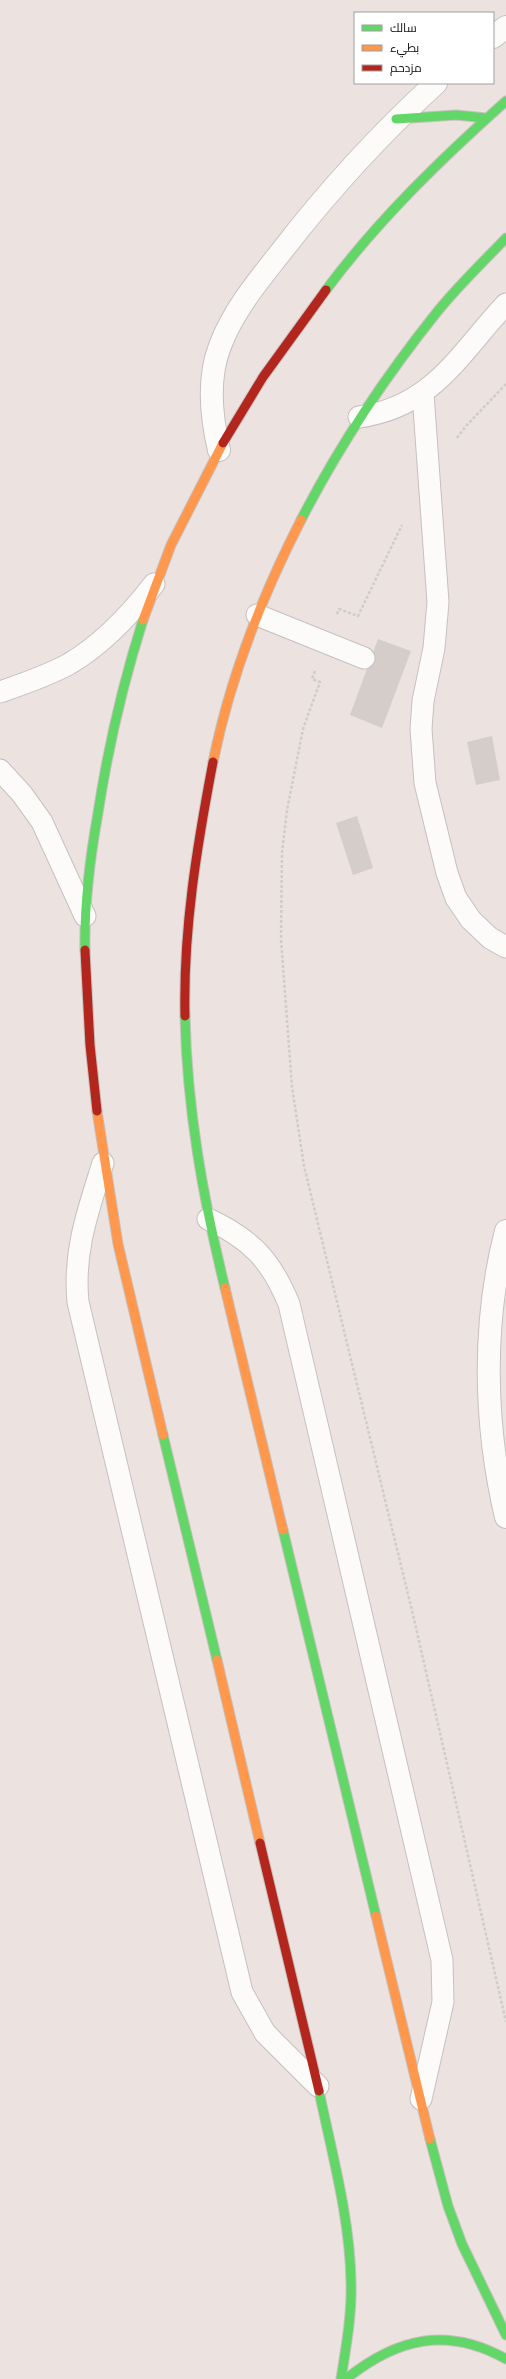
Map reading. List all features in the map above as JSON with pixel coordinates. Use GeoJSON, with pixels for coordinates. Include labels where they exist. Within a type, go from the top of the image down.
{"type":"FeatureCollection","features":[{"type":"Feature","properties":{"kind":"street"},"geometry":{"type":"LineString","coordinates":[[494,36],[506,27]]}},
{"type":"Feature","properties":{"kind":"street"},"geometry":{"type":"LineString","coordinates":[[219,450],[213,424],[211,398],[213,372],[220,346],[232,320],[256,284],[324,197],[361,154],[396,119],[435,84]]}},
{"type":"Feature","properties":{"kind":"street"},"geometry":{"type":"LineString","coordinates":[[341,2379],[350,2323],[351,2282],[347,2231],[318,2086],[118,1244],[103,1163],[92,1082],[87,999],[85,916],[93,848],[114,736],[136,646],[157,580],[186,514],[219,450],[257,387],[298,326],[342,268],[399,202],[439,161],[506,101]]}},
{"type":"Feature","properties":{"kind":"street"},"geometry":{"type":"LineString","coordinates":[[396,119],[456,115],[486,118]]}},
{"type":"Feature","properties":{"kind":"street"},"geometry":{"type":"LineString","coordinates":[[506,238],[473,270],[412,341],[358,417],[311,497],[280,557],[238,668],[213,758],[196,849],[187,942],[186,1035],[193,1127],[208,1219],[232,1309],[421,2099],[448,2206],[462,2244],[506,2334]]}},
{"type":"Feature","properties":{"kind":"street"},"geometry":{"type":"LineString","coordinates":[[506,1231],[493,1299],[489,1350],[490,1408],[495,1452],[506,1517]]}},
{"type":"Feature","properties":{"kind":"street"},"geometry":{"type":"LineString","coordinates":[[346,2379],[361,2365],[387,2350],[414,2341],[444,2339],[473,2344],[506,2359]]}},
{"type":"Feature","properties":{"kind":"lane"},"geometry":{"type":"LineString","coordinates":[[358,417],[394,409],[423,394],[444,375],[506,304]]}},
{"type":"Feature","properties":{"kind":"lane"},"geometry":{"type":"LineString","coordinates":[[423,394],[438,602],[434,648],[422,715],[421,756],[424,783],[447,874],[456,898],[471,920],[490,938],[506,947]]}},
{"type":"Feature","properties":{"kind":"lane"},"geometry":{"type":"LineString","coordinates":[[0,692],[41,677],[69,664],[102,640],[131,613],[157,580]]}},
{"type":"Feature","properties":{"kind":"lane"},"geometry":{"type":"LineString","coordinates":[[257,615],[364,658]]}},
{"type":"Feature","properties":{"kind":"lane"},"geometry":{"type":"LineString","coordinates":[[0,770],[22,794],[42,822],[85,916]]}},
{"type":"Feature","properties":{"kind":"lane"},"geometry":{"type":"LineString","coordinates":[[103,1163],[78,1253],[76,1278],[80,1310],[242,1992],[265,2033],[318,2086]]}},
{"type":"Feature","properties":{"kind":"lane"},"geometry":{"type":"LineString","coordinates":[[208,1219],[230,1229],[250,1243],[280,1281],[289,1304],[442,1960],[443,2002],[421,2099]]}},
{"type":"Feature","properties":{"kind":"path"},"geometry":{"type":"LineString","coordinates":[[429,477],[466,426],[506,384]]}},
{"type":"Feature","properties":{"kind":"path"},"geometry":{"type":"LineString","coordinates":[[405,518],[358,616],[339,609],[312,679],[320,682],[302,729],[287,810],[282,853],[281,939],[292,1087],[304,1166],[414,1619],[506,2022]]}},
{"type":"Feature","properties":{"kind":"building"},"geometry":{"type":"Polygon","coordinates":[[[378,639],[411,651],[382,728],[350,715],[378,639]]]}},
{"type":"Feature","properties":{"kind":"building"},"geometry":{"type":"Polygon","coordinates":[[[492,736],[500,780],[476,785],[467,742],[492,736]]]}},
{"type":"Feature","properties":{"kind":"building"},"geometry":{"type":"Polygon","coordinates":[[[357,816],[373,868],[353,875],[336,823],[357,816]]]}},
{"type":"Feature","properties":{"kind":"traffic: fast"},"geometry":{"type":"LineString","coordinates":[[326,290],[367,239],[411,191],[506,101]]}},
{"type":"Feature","properties":{"kind":"traffic: fast"},"geometry":{"type":"LineString","coordinates":[[396,119],[456,115],[486,118]]}},
{"type":"Feature","properties":{"kind":"traffic: fast"},"geometry":{"type":"LineString","coordinates":[[301,520],[347,439],[399,362],[445,302],[506,238]]}},
{"type":"Feature","properties":{"kind":"traffic: fast"},"geometry":{"type":"LineString","coordinates":[[85,950],[85,916],[88,881],[102,789],[111,740],[143,620]]}},
{"type":"Feature","properties":{"kind":"traffic: fast"},"geometry":{"type":"LineString","coordinates":[[185,1016],[186,1051],[193,1119],[203,1187],[225,1288]]}},
{"type":"Feature","properties":{"kind":"traffic: fast"},"geometry":{"type":"LineString","coordinates":[[163,1435],[217,1660]]}},
{"type":"Feature","properties":{"kind":"traffic: fast"},"geometry":{"type":"LineString","coordinates":[[283,1530],[376,1916]]}},
{"type":"Feature","properties":{"kind":"traffic: fast"},"geometry":{"type":"LineString","coordinates":[[319,2091],[340,2186],[350,2258],[351,2307],[341,2379]]}},
{"type":"Feature","properties":{"kind":"traffic: fast"},"geometry":{"type":"LineString","coordinates":[[430,2139],[448,2206],[462,2244],[506,2335]]}},
{"type":"Feature","properties":{"kind":"traffic: fast"},"geometry":{"type":"LineString","coordinates":[[346,2379],[365,2365],[384,2354],[403,2346],[423,2341],[443,2340],[463,2342],[484,2349],[506,2359]]}},
{"type":"Feature","properties":{"kind":"traffic: slow"},"geometry":{"type":"LineString","coordinates":[[143,620],[171,545],[223,443]]}},
{"type":"Feature","properties":{"kind":"traffic: slow"},"geometry":{"type":"LineString","coordinates":[[213,762],[228,699],[249,638],[273,578],[301,520]]}},
{"type":"Feature","properties":{"kind":"traffic: slow"},"geometry":{"type":"LineString","coordinates":[[97,1111],[118,1244],[163,1435]]}},
{"type":"Feature","properties":{"kind":"traffic: slow"},"geometry":{"type":"LineString","coordinates":[[225,1288],[283,1530]]}},
{"type":"Feature","properties":{"kind":"traffic: slow"},"geometry":{"type":"LineString","coordinates":[[217,1660],[260,1843]]}},
{"type":"Feature","properties":{"kind":"traffic: slow"},"geometry":{"type":"LineString","coordinates":[[376,1916],[430,2139]]}},
{"type":"Feature","properties":{"kind":"traffic: jam"},"geometry":{"type":"LineString","coordinates":[[223,443],[263,377],[326,290]]}},
{"type":"Feature","properties":{"kind":"traffic: jam"},"geometry":{"type":"LineString","coordinates":[[185,1016],[186,952],[192,888],[213,762]]}},
{"type":"Feature","properties":{"kind":"traffic: jam"},"geometry":{"type":"LineString","coordinates":[[85,950],[90,1045],[97,1111]]}},
{"type":"Feature","properties":{"kind":"traffic: jam"},"geometry":{"type":"LineString","coordinates":[[260,1843],[319,2091]]}}]}
